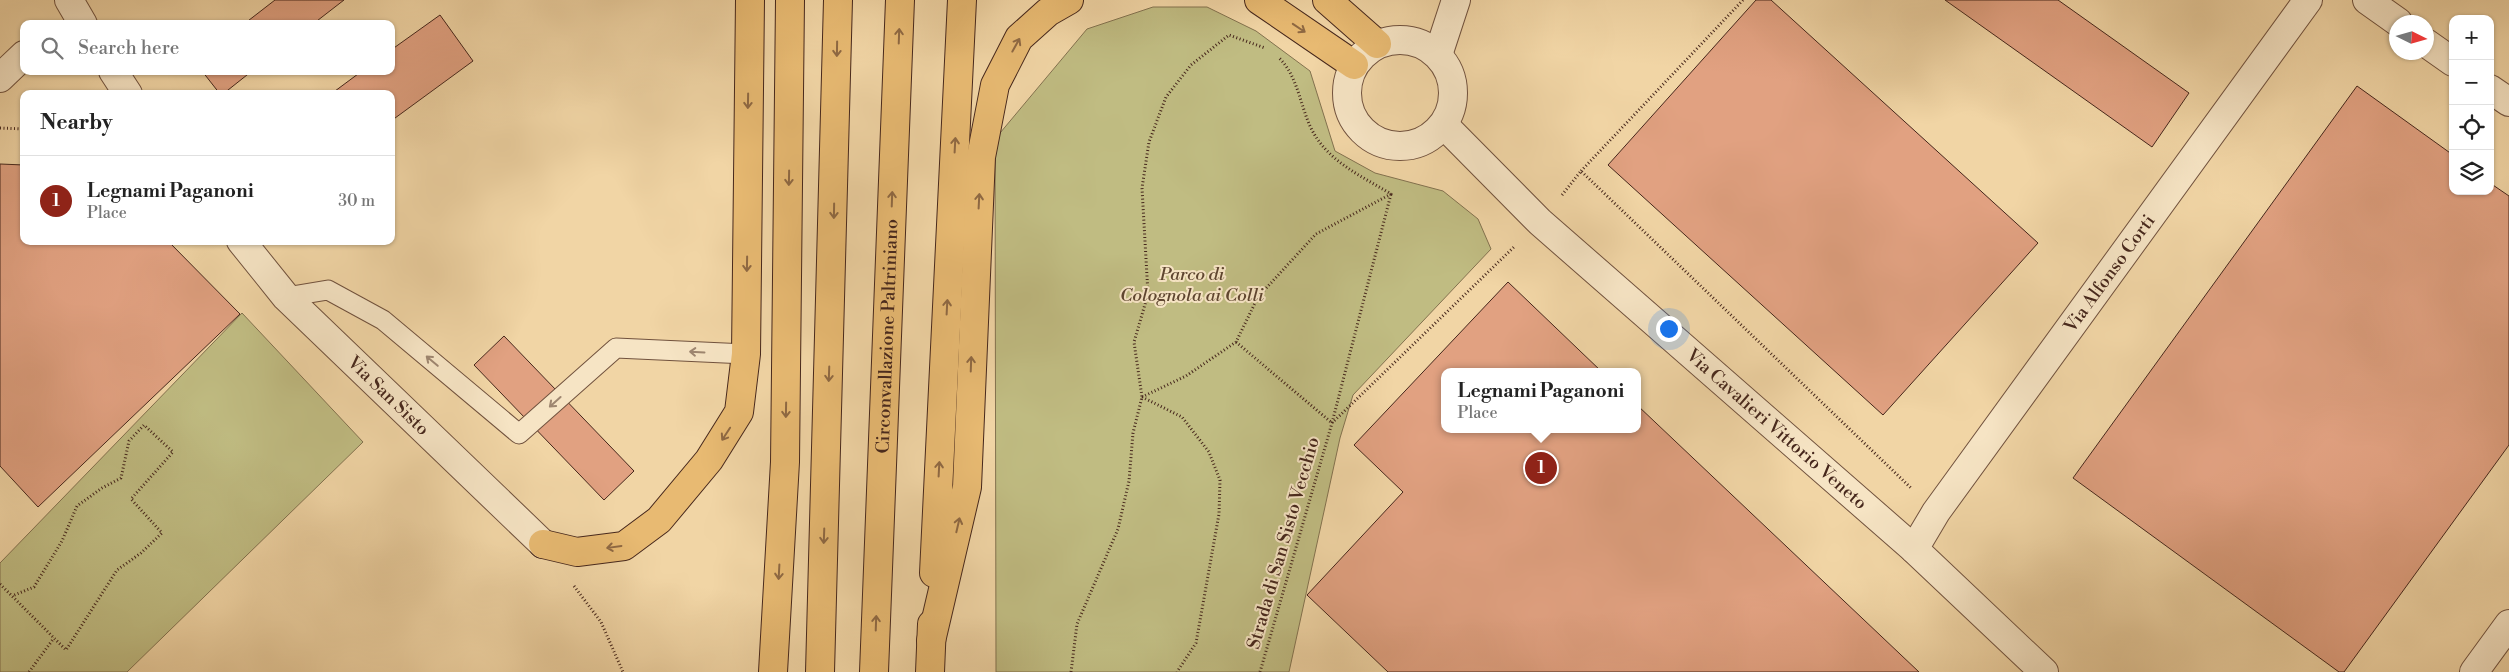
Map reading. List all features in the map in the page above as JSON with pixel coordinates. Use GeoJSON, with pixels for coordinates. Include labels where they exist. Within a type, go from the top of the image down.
{"type":"FeatureCollection","features":[{"type":"Feature","properties":{"kind":"highway"},"geometry":{"type":"LineString","coordinates":[[543,544],[577,552],[624,546],[659,520],[709,460],[739,412],[746,354],[750,0]]}},
{"type":"Feature","properties":{"kind":"highway"},"geometry":{"type":"LineString","coordinates":[[773,672],[785,462],[790,0]]}},
{"type":"Feature","properties":{"kind":"highway"},"geometry":{"type":"LineString","coordinates":[[820,672],[838,0]]}},
{"type":"Feature","properties":{"kind":"highway","name":"Circonvallazione Paltriniano"},"geometry":{"type":"LineString","coordinates":[[874,672],[900,0]]}},
{"type":"Feature","properties":{"kind":"highway"},"geometry":{"type":"LineString","coordinates":[[930,672],[962,0]]}},
{"type":"Feature","properties":{"kind":"highway"},"geometry":{"type":"LineString","coordinates":[[931,640],[967,487],[981,157],[995,85],[1019,38],[1048,12],[1069,0]]}},
{"type":"Feature","properties":{"kind":"highway"},"geometry":{"type":"LineString","coordinates":[[1259,0],[1354,65]]}},
{"type":"Feature","properties":{"kind":"highway"},"geometry":{"type":"LineString","coordinates":[[1327,0],[1377,44]]}},
{"type":"Feature","properties":{"kind":"highway"},"geometry":{"type":"LineString","coordinates":[[749,28],[754,47],[789,129]]}},
{"type":"Feature","properties":{"kind":"street"},"geometry":{"type":"LineString","coordinates":[[1438,55],[1456,0]]}},
{"type":"Feature","properties":{"kind":"street","name":"Via Alfonso Corti"},"geometry":{"type":"LineString","coordinates":[[1914,550],[1936,512],[2308,0]]}},
{"type":"Feature","properties":{"kind":"street"},"geometry":{"type":"LineString","coordinates":[[2367,0],[2389,16]]}},
{"type":"Feature","properties":{"kind":"street"},"geometry":{"type":"LineString","coordinates":[[1393,40],[1409,40],[1424,45],[1438,55],[1447,67],[1453,81],[1454,96],[1451,112],[1444,125],[1430,138],[1414,146],[1396,147],[1378,143],[1363,133],[1352,118],[1347,101],[1348,82],[1354,65],[1364,53],[1377,44],[1393,40]]}},
{"type":"Feature","properties":{"kind":"street"},"geometry":{"type":"LineString","coordinates":[[2434,49],[2450,60]]}},
{"type":"Feature","properties":{"kind":"street"},"geometry":{"type":"LineString","coordinates":[[0,78],[20,59]]}},
{"type":"Feature","properties":{"kind":"street"},"geometry":{"type":"LineString","coordinates":[[116,75],[126,90]]}},
{"type":"Feature","properties":{"kind":"street"},"geometry":{"type":"LineString","coordinates":[[2494,92],[2509,102]]}},
{"type":"Feature","properties":{"kind":"street","name":"Via Cavalieri Vittorio Veneto"},"geometry":{"type":"LineString","coordinates":[[1444,125],[1540,222],[1914,550],[2044,672]]}},
{"type":"Feature","properties":{"kind":"street","name":"Via San Sisto"},"geometry":{"type":"LineString","coordinates":[[244,245],[286,297],[543,544]]}},
{"type":"Feature","properties":{"kind":"street"},"geometry":{"type":"LineString","coordinates":[[2474,672],[2509,624]]}},
{"type":"Feature","properties":{"kind":"lane"},"geometry":{"type":"LineString","coordinates":[[286,297],[328,290],[383,320],[519,434],[616,348],[746,354]]}},
{"type":"Feature","properties":{"kind":"path"},"geometry":{"type":"LineString","coordinates":[[1332,422],[1540,222],[1581,171],[1742,0]]}},
{"type":"Feature","properties":{"kind":"path"},"geometry":{"type":"LineString","coordinates":[[1071,672],[1077,624],[1118,529],[1129,481],[1134,433],[1142,397],[1134,342],[1148,294],[1142,188],[1149,142],[1166,97],[1191,65],[1229,35],[1267,49]]}},
{"type":"Feature","properties":{"kind":"path"},"geometry":{"type":"LineString","coordinates":[[1274,54],[1295,84],[1311,128],[1330,157],[1391,194]]}},
{"type":"Feature","properties":{"kind":"path"},"geometry":{"type":"LineString","coordinates":[[0,128],[20,128]]}},
{"type":"Feature","properties":{"kind":"path"},"geometry":{"type":"LineString","coordinates":[[1581,171],[1936,512]]}},
{"type":"Feature","properties":{"kind":"path"},"geometry":{"type":"LineString","coordinates":[[1142,397],[1186,376],[1236,342],[1258,297],[1316,234],[1391,194]]}},
{"type":"Feature","properties":{"kind":"path","name":"Strada di San Sisto Vecchio"},"geometry":{"type":"LineString","coordinates":[[1260,672],[1332,422],[1391,194]]}},
{"type":"Feature","properties":{"kind":"path","name":"Strada di San Sisto Vecchio"},"geometry":{"type":"LineString","coordinates":[[1236,342],[1332,422]]}},
{"type":"Feature","properties":{"kind":"path"},"geometry":{"type":"LineString","coordinates":[[1142,397],[1182,417],[1209,452],[1220,480],[1219,514],[1196,643],[1177,672]]}},
{"type":"Feature","properties":{"kind":"path"},"geometry":{"type":"LineString","coordinates":[[0,584],[12,596],[66,650],[117,570],[141,553],[162,533],[130,499],[173,452],[144,425],[128,441],[121,478],[102,488],[77,506],[62,541],[34,587],[12,596]]}},
{"type":"Feature","properties":{"kind":"path"},"geometry":{"type":"LineString","coordinates":[[601,622],[623,672]]}},
{"type":"Feature","properties":{"kind":"path"},"geometry":{"type":"LineString","coordinates":[[29,672],[54,638]]}},
{"type":"Feature","properties":{"kind":"green space","name":"Parco di Colognola ai Colli"},"geometry":{"type":"Polygon","coordinates":[[[1153,7],[1207,7],[1256,31],[1310,71],[1335,151],[1375,173],[1443,191],[1478,219],[1491,249],[1353,395],[1340,438],[1289,672],[996,672],[995,139],[1087,29],[1153,7]]]}},
{"type":"Feature","properties":{"kind":"green space"},"geometry":{"type":"Polygon","coordinates":[[[242,313],[363,442],[127,672],[0,672],[0,563],[242,313]]]}},
{"type":"Feature","properties":{"kind":"building"},"geometry":{"type":"Polygon","coordinates":[[[275,0],[344,0],[318,20],[249,20],[275,0]]]}},
{"type":"Feature","properties":{"kind":"building"},"geometry":{"type":"Polygon","coordinates":[[[1756,0],[1771,0],[2038,243],[1883,415],[1608,165],[1756,0]]]}},
{"type":"Feature","properties":{"kind":"building"},"geometry":{"type":"Polygon","coordinates":[[[1945,0],[2058,0],[2189,93],[2152,147],[1945,0]]]}},
{"type":"Feature","properties":{"kind":"building"},"geometry":{"type":"Polygon","coordinates":[[[440,15],[473,61],[395,118],[395,90],[336,90],[357,75],[395,75],[395,47],[440,15]]]}},
{"type":"Feature","properties":{"kind":"building"},"geometry":{"type":"Polygon","coordinates":[[[205,75],[247,75],[228,90],[217,90],[205,75]]]}},
{"type":"Feature","properties":{"kind":"building"},"geometry":{"type":"Polygon","coordinates":[[[2357,86],[2449,152],[2449,195],[2494,195],[2494,186],[2509,196],[2509,445],[2344,672],[2339,672],[2073,478],[2357,86]]]}},
{"type":"Feature","properties":{"kind":"building"},"geometry":{"type":"Polygon","coordinates":[[[0,164],[20,165],[20,245],[172,245],[240,314],[38,507],[0,466],[0,164]]]}},
{"type":"Feature","properties":{"kind":"building"},"geometry":{"type":"Polygon","coordinates":[[[1508,282],[1598,368],[1441,368],[1441,433],[1641,433],[1641,409],[1919,672],[1388,672],[1307,595],[1403,492],[1354,445],[1508,282]]]}},
{"type":"Feature","properties":{"kind":"building"},"geometry":{"type":"Polygon","coordinates":[[[504,336],[634,471],[604,500],[474,365],[504,336]]]}},
{"type":"Feature","properties":{"kind":"place","name":"Legnami Paganoni"},"geometry":{"type":"Point","coordinates":[1541,468]}}]}
